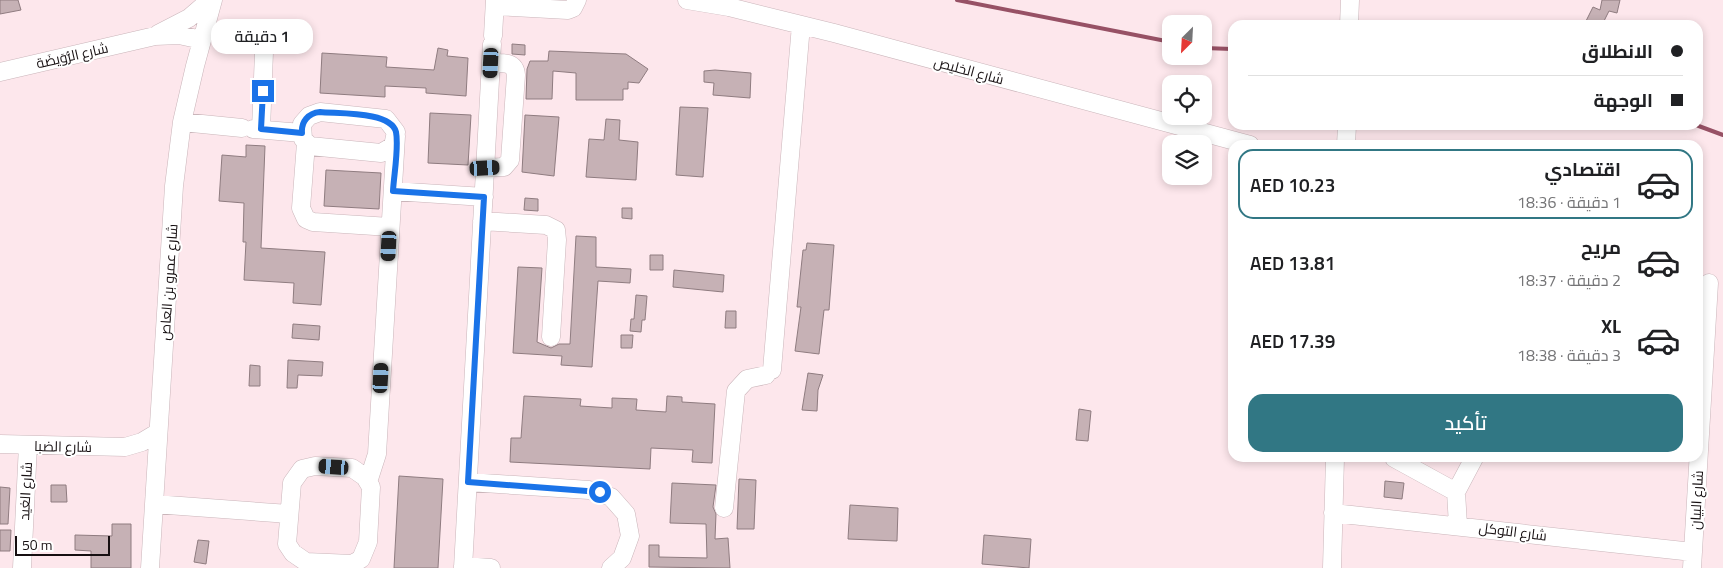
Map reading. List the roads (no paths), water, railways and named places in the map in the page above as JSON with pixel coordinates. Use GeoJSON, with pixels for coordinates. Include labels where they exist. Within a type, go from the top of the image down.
{"type":"FeatureCollection","features":[{"type":"Feature","properties":{"kind":"street","name":"شارع الرُّوَيضَة"},"geometry":{"type":"LineString","coordinates":[[144,38],[174,27],[212,0]]}},
{"type":"Feature","properties":{"kind":"street","name":"شارع عمرو بن العاص"},"geometry":{"type":"LineString","coordinates":[[150,568],[157,432],[174,186],[182,122],[212,0]]}},
{"type":"Feature","properties":{"kind":"street"},"geometry":{"type":"LineString","coordinates":[[491,568],[463,567],[495,3],[568,10],[573,8],[577,0]]}},
{"type":"Feature","properties":{"kind":"street","name":"شارع الخليص"},"geometry":{"type":"LineString","coordinates":[[687,0],[728,7],[801,25],[1231,140]]}},
{"type":"Feature","properties":{"kind":"street"},"geometry":{"type":"LineString","coordinates":[[724,508],[733,399],[736,391],[747,379],[769,372],[801,25]]}},
{"type":"Feature","properties":{"kind":"street","name":"شارع الرُّوَيضَة"},"geometry":{"type":"LineString","coordinates":[[0,72],[144,38],[167,35],[202,40]]}},
{"type":"Feature","properties":{"kind":"street"},"geometry":{"type":"LineString","coordinates":[[252,128],[264,52]]}},
{"type":"Feature","properties":{"kind":"street"},"geometry":{"type":"LineString","coordinates":[[485,168],[504,166],[510,160],[516,74],[515,69],[510,64],[491,63]]}},
{"type":"Feature","properties":{"kind":"street"},"geometry":{"type":"LineString","coordinates":[[368,482],[376,454],[396,136],[394,127],[386,119],[314,113],[305,120],[301,208],[306,219],[313,222],[390,227]]}},
{"type":"Feature","properties":{"kind":"street"},"geometry":{"type":"LineString","coordinates":[[182,122],[252,128],[304,138],[314,148],[381,154],[393,146],[396,136]]}},
{"type":"Feature","properties":{"kind":"street"},"geometry":{"type":"LineString","coordinates":[[393,191],[484,197]]}},
{"type":"Feature","properties":{"kind":"street"},"geometry":{"type":"LineString","coordinates":[[482,221],[546,224],[556,230],[551,337]]}},
{"type":"Feature","properties":{"kind":"street","name":"شارع البيان"},"geometry":{"type":"LineString","coordinates":[[1703,391],[1710,283]]}},
{"type":"Feature","properties":{"kind":"street","name":"شارع الضبا"},"geometry":{"type":"LineString","coordinates":[[0,444],[125,447],[142,442],[157,432]]}},
{"type":"Feature","properties":{"kind":"street","name":"شارع الغيد"},"geometry":{"type":"LineString","coordinates":[[22,568],[28,445]]}},
{"type":"Feature","properties":{"kind":"street","name":"شارع الضبا"},"geometry":{"type":"LineString","coordinates":[[125,447],[141,455],[155,466]]}},
{"type":"Feature","properties":{"kind":"street"},"geometry":{"type":"LineString","coordinates":[[1332,568],[1335,462]]}},
{"type":"Feature","properties":{"kind":"street"},"geometry":{"type":"LineString","coordinates":[[1401,462],[1456,492]]}},
{"type":"Feature","properties":{"kind":"street"},"geometry":{"type":"LineString","coordinates":[[1458,525],[1456,492],[1472,462]]}},
{"type":"Feature","properties":{"kind":"street","name":"شارع البيان"},"geometry":{"type":"LineString","coordinates":[[1692,560],[1698,462]]}},
{"type":"Feature","properties":{"kind":"street"},"geometry":{"type":"LineString","coordinates":[[306,467],[352,468],[361,473],[368,482],[372,492],[368,542],[364,554],[352,564],[306,562],[297,557],[287,544],[289,514],[292,483],[297,473],[306,467]]}},
{"type":"Feature","properties":{"kind":"street"},"geometry":{"type":"LineString","coordinates":[[468,482],[588,490],[610,497],[626,514],[630,536],[622,558],[610,568]]}},
{"type":"Feature","properties":{"kind":"street"},"geometry":{"type":"LineString","coordinates":[[154,504],[289,514]]}},
{"type":"Feature","properties":{"kind":"street","name":"شارع التوكل"},"geometry":{"type":"LineString","coordinates":[[1334,513],[1458,525],[1692,560]]}},
{"type":"Feature","properties":{"kind":"waterway"},"geometry":{"type":"LineString","coordinates":[[957,0],[1162,40]]}},
{"type":"Feature","properties":{"kind":"waterway"},"geometry":{"type":"LineString","coordinates":[[1212,48],[1228,49]]}},
{"type":"Feature","properties":{"kind":"waterway"},"geometry":{"type":"LineString","coordinates":[[1703,128],[1723,135]]}}]}
